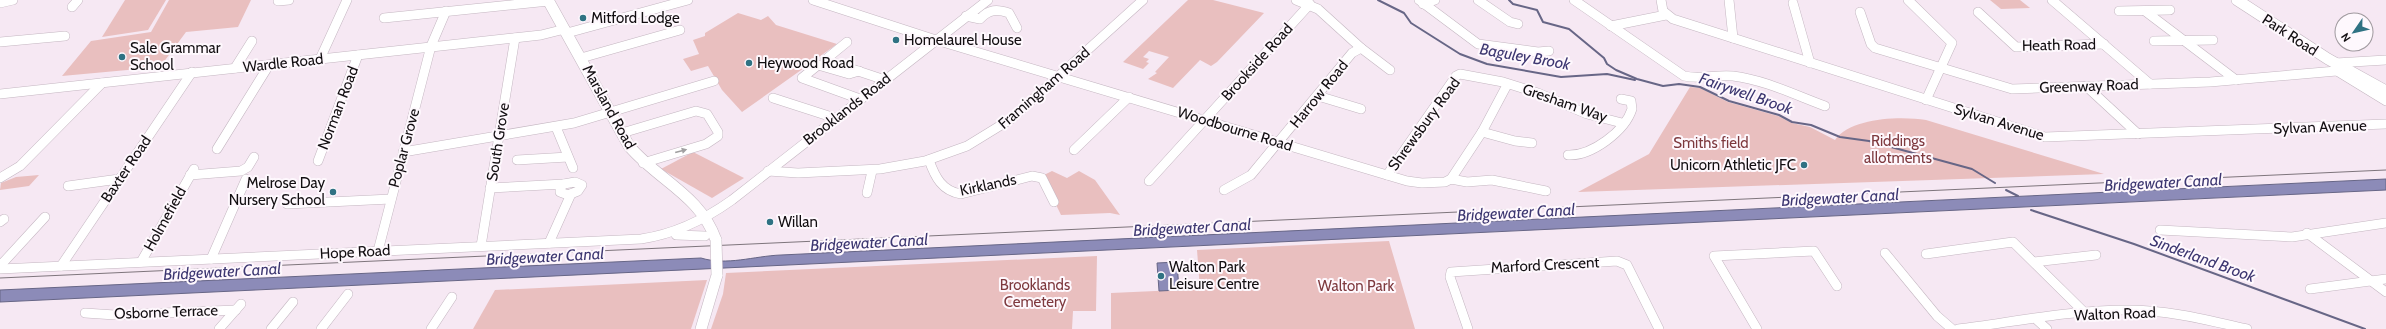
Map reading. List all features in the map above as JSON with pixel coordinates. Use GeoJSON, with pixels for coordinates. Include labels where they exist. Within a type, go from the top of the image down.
{"type":"FeatureCollection","features":[{"type":"Feature","properties":{"kind":"main road","name":"Park Road"},"geometry":{"type":"LineString","coordinates":[[2237,0],[2336,67],[2348,70],[2386,91]]}},
{"type":"Feature","properties":{"kind":"main road","name":"Marsland Road"},"geometry":{"type":"LineString","coordinates":[[548,1],[581,58],[610,113],[643,163],[694,204],[707,218],[710,238],[718,258],[717,275],[701,329]]}},
{"type":"Feature","properties":{"kind":"street"},"geometry":{"type":"LineString","coordinates":[[0,4],[13,0]]}},
{"type":"Feature","properties":{"kind":"street"},"geometry":{"type":"LineString","coordinates":[[72,7],[78,0]]}},
{"type":"Feature","properties":{"kind":"street"},"geometry":{"type":"LineString","coordinates":[[278,1],[289,0]]}},
{"type":"Feature","properties":{"kind":"street"},"geometry":{"type":"LineString","coordinates":[[320,59],[347,0]]}},
{"type":"Feature","properties":{"kind":"street","name":"Wardle Road"},"geometry":{"type":"LineString","coordinates":[[0,94],[515,38],[566,31],[688,0]]}},
{"type":"Feature","properties":{"kind":"street","name":"Woodbourne Road"},"geometry":{"type":"LineString","coordinates":[[813,0],[936,40],[1417,183],[1445,182],[1451,179],[1467,182],[1498,180],[1536,191],[1546,191]]}},
{"type":"Feature","properties":{"kind":"street"},"geometry":{"type":"LineString","coordinates":[[832,6],[840,0]]}},
{"type":"Feature","properties":{"kind":"street","name":"Brooklands Road"},"geometry":{"type":"LineString","coordinates":[[707,218],[987,0]]}},
{"type":"Feature","properties":{"kind":"street","name":"Framingham Road"},"geometry":{"type":"LineString","coordinates":[[768,171],[872,171],[905,167],[929,160],[965,146],[991,133],[1011,119],[1143,0]]}},
{"type":"Feature","properties":{"kind":"street"},"geometry":{"type":"LineString","coordinates":[[1296,0],[1310,4],[1321,12],[1361,48],[1390,70]]}},
{"type":"Feature","properties":{"kind":"street"},"geometry":{"type":"LineString","coordinates":[[1421,2],[1435,0]]}},
{"type":"Feature","properties":{"kind":"street"},"geometry":{"type":"LineString","coordinates":[[1478,0],[1511,22],[1518,24]]}},
{"type":"Feature","properties":{"kind":"street"},"geometry":{"type":"LineString","coordinates":[[1574,0],[1677,72],[1690,78],[1701,79],[1724,74],[1738,76],[1825,106]]}},
{"type":"Feature","properties":{"kind":"street"},"geometry":{"type":"LineString","coordinates":[[1661,0],[1662,11],[1666,15]]}},
{"type":"Feature","properties":{"kind":"street"},"geometry":{"type":"LineString","coordinates":[[1729,0],[1733,38]]}},
{"type":"Feature","properties":{"kind":"street"},"geometry":{"type":"LineString","coordinates":[[1908,0],[1952,42],[1952,46],[1926,100]]}},
{"type":"Feature","properties":{"kind":"street"},"geometry":{"type":"LineString","coordinates":[[2052,0],[2150,84]]}},
{"type":"Feature","properties":{"kind":"street"},"geometry":{"type":"LineString","coordinates":[[384,18],[548,1]]}},
{"type":"Feature","properties":{"kind":"street"},"geometry":{"type":"LineString","coordinates":[[1421,2],[1478,44],[1538,52],[1550,51]]}},
{"type":"Feature","properties":{"kind":"street"},"geometry":{"type":"LineString","coordinates":[[1793,3],[1810,63]]}},
{"type":"Feature","properties":{"kind":"street","name":"Brookside Road"},"geometry":{"type":"LineString","coordinates":[[1148,180],[1205,120],[1310,4]]}},
{"type":"Feature","properties":{"kind":"street"},"geometry":{"type":"LineString","coordinates":[[966,16],[980,19],[987,11],[996,9],[1009,13],[1017,28]]}},
{"type":"Feature","properties":{"kind":"street"},"geometry":{"type":"LineString","coordinates":[[2118,11],[2171,10]]}},
{"type":"Feature","properties":{"kind":"street","name":"Poplar Grove"},"geometry":{"type":"LineString","coordinates":[[378,251],[431,46],[446,11]]}},
{"type":"Feature","properties":{"kind":"street"},"geometry":{"type":"LineString","coordinates":[[2145,11],[2236,80]]}},
{"type":"Feature","properties":{"kind":"street","name":"Greenway Road"},"geometry":{"type":"LineString","coordinates":[[1860,12],[1871,44],[1875,48],[2008,89],[2236,80],[2386,60]]}},
{"type":"Feature","properties":{"kind":"street","name":"Heath Road"},"geometry":{"type":"LineString","coordinates":[[1978,12],[2016,47],[2104,44]]}},
{"type":"Feature","properties":{"kind":"street"},"geometry":{"type":"LineString","coordinates":[[1611,26],[1666,15]]}},
{"type":"Feature","properties":{"kind":"street","name":"Sylvan Avenue"},"geometry":{"type":"LineString","coordinates":[[1666,15],[1678,21],[2040,136],[2138,134],[2386,124]]}},
{"type":"Feature","properties":{"kind":"street"},"geometry":{"type":"LineString","coordinates":[[581,58],[680,30]]}},
{"type":"Feature","properties":{"kind":"street"},"geometry":{"type":"LineString","coordinates":[[0,42],[65,36]]}},
{"type":"Feature","properties":{"kind":"street","name":"South Grove"},"geometry":{"type":"LineString","coordinates":[[480,246],[515,38]]}},
{"type":"Feature","properties":{"kind":"street"},"geometry":{"type":"LineString","coordinates":[[2154,40],[2213,40]]}},
{"type":"Feature","properties":{"kind":"street"},"geometry":{"type":"LineString","coordinates":[[235,68],[252,41]]}},
{"type":"Feature","properties":{"kind":"street"},"geometry":{"type":"LineString","coordinates":[[846,42],[825,60],[885,80]]}},
{"type":"Feature","properties":{"kind":"street","name":"Harrow Road"},"geometry":{"type":"LineString","coordinates":[[1224,190],[1249,178],[1352,53],[1361,48]]}},
{"type":"Feature","properties":{"kind":"street","name":"Norman Road"},"geometry":{"type":"LineString","coordinates":[[318,161],[358,55]]}},
{"type":"Feature","properties":{"kind":"street"},"geometry":{"type":"LineString","coordinates":[[217,149],[269,65]]}},
{"type":"Feature","properties":{"kind":"street"},"geometry":{"type":"LineString","coordinates":[[859,71],[848,74],[818,65],[802,76],[802,78],[828,89],[860,99]]}},
{"type":"Feature","properties":{"kind":"street"},"geometry":{"type":"LineString","coordinates":[[2336,67],[2386,101]]}},
{"type":"Feature","properties":{"kind":"street","name":"Baxter Road"},"geometry":{"type":"LineString","coordinates":[[61,266],[192,72]]}},
{"type":"Feature","properties":{"kind":"street","name":"Shrewsbury Road"},"geometry":{"type":"LineString","coordinates":[[1387,175],[1457,75],[1466,73],[1503,82],[1507,85]]}},
{"type":"Feature","properties":{"kind":"street"},"geometry":{"type":"LineString","coordinates":[[403,152],[556,127],[610,113],[714,81]]}},
{"type":"Feature","properties":{"kind":"street"},"geometry":{"type":"LineString","coordinates":[[0,178],[20,166],[102,83]]}},
{"type":"Feature","properties":{"kind":"street"},"geometry":{"type":"LineString","coordinates":[[1451,179],[1482,132],[1507,85]]}},
{"type":"Feature","properties":{"kind":"street","name":"Gresham Way"},"geometry":{"type":"LineString","coordinates":[[1507,85],[1538,93],[1587,114],[1622,123]]}},
{"type":"Feature","properties":{"kind":"street"},"geometry":{"type":"LineString","coordinates":[[2086,86],[2138,134]]}},
{"type":"Feature","properties":{"kind":"street"},"geometry":{"type":"LineString","coordinates":[[1318,96],[1361,109]]}},
{"type":"Feature","properties":{"kind":"street"},"geometry":{"type":"LineString","coordinates":[[1074,150],[1129,97]]}},
{"type":"Feature","properties":{"kind":"street"},"geometry":{"type":"LineString","coordinates":[[773,98],[835,118]]}},
{"type":"Feature","properties":{"kind":"street"},"geometry":{"type":"LineString","coordinates":[[1572,157],[1608,141],[1632,112],[1634,101],[1621,99]]}},
{"type":"Feature","properties":{"kind":"street"},"geometry":{"type":"LineString","coordinates":[[622,133],[696,111],[707,114],[718,132],[718,136],[706,144],[643,163]]}},
{"type":"Feature","properties":{"kind":"street"},"geometry":{"type":"LineString","coordinates":[[556,127],[573,168]]}},
{"type":"Feature","properties":{"kind":"street"},"geometry":{"type":"LineString","coordinates":[[1482,132],[1515,141],[1528,140]]}},
{"type":"Feature","properties":{"kind":"street","name":"Holmefield"},"geometry":{"type":"LineString","coordinates":[[141,262],[192,172],[241,171],[248,167],[254,156]]}},
{"type":"Feature","properties":{"kind":"street"},"geometry":{"type":"LineString","coordinates":[[517,160],[568,157]]}},
{"type":"Feature","properties":{"kind":"street","name":"Kirklands"},"geometry":{"type":"LineString","coordinates":[[929,160],[938,181],[947,189],[958,194],[1032,176],[1045,175],[1054,202]]}},
{"type":"Feature","properties":{"kind":"street"},"geometry":{"type":"LineString","coordinates":[[867,192],[872,171]]}},
{"type":"Feature","properties":{"kind":"street"},"geometry":{"type":"LineString","coordinates":[[68,186],[119,179]]}},
{"type":"Feature","properties":{"kind":"street"},"geometry":{"type":"LineString","coordinates":[[211,259],[246,179]]}},
{"type":"Feature","properties":{"kind":"street"},"geometry":{"type":"LineString","coordinates":[[490,188],[564,184],[575,182],[580,183],[580,189],[571,194],[549,243]]}},
{"type":"Feature","properties":{"kind":"street"},"geometry":{"type":"LineString","coordinates":[[564,184],[560,188],[560,192],[571,194]]}},
{"type":"Feature","properties":{"kind":"street"},"geometry":{"type":"LineString","coordinates":[[287,204],[391,199]]}},
{"type":"Feature","properties":{"kind":"street"},"geometry":{"type":"LineString","coordinates":[[0,268],[46,217]]}},
{"type":"Feature","properties":{"kind":"street","name":"Hope Road"},"geometry":{"type":"LineString","coordinates":[[0,268],[549,243],[659,236],[683,229],[707,218]]}},
{"type":"Feature","properties":{"kind":"street"},"geometry":{"type":"LineString","coordinates":[[2160,230],[2279,237],[2386,223]]}},
{"type":"Feature","properties":{"kind":"street"},"geometry":{"type":"LineString","coordinates":[[2307,233],[2386,292]]}},
{"type":"Feature","properties":{"kind":"street"},"geometry":{"type":"LineString","coordinates":[[659,236],[690,234],[710,238]]}},
{"type":"Feature","properties":{"kind":"street"},"geometry":{"type":"LineString","coordinates":[[1926,254],[2013,242],[2085,313]]}},
{"type":"Feature","properties":{"kind":"street"},"geometry":{"type":"LineString","coordinates":[[1758,329],[1714,256],[1814,251],[1837,286]]}},
{"type":"Feature","properties":{"kind":"street"},"geometry":{"type":"LineString","coordinates":[[1885,253],[1937,316],[1952,329]]}},
{"type":"Feature","properties":{"kind":"street"},"geometry":{"type":"LineString","coordinates":[[2034,262],[2096,255]]}},
{"type":"Feature","properties":{"kind":"street","name":"Marford Crescent"},"geometry":{"type":"LineString","coordinates":[[1468,329],[1450,277],[1451,272],[1616,261],[1627,265],[1659,329]]}},
{"type":"Feature","properties":{"kind":"street"},"geometry":{"type":"LineString","coordinates":[[2310,289],[2386,279]]}},
{"type":"Feature","properties":{"kind":"street"},"geometry":{"type":"LineString","coordinates":[[321,329],[348,294]]}},
{"type":"Feature","properties":{"kind":"street"},"geometry":{"type":"LineString","coordinates":[[430,329],[452,297]]}},
{"type":"Feature","properties":{"kind":"street"},"geometry":{"type":"LineString","coordinates":[[271,329],[293,302]]}},
{"type":"Feature","properties":{"kind":"street","name":"Osborne Terrace"},"geometry":{"type":"LineString","coordinates":[[91,315],[115,315],[238,307],[219,329]]}},
{"type":"Feature","properties":{"kind":"street","name":"Walton Road"},"geometry":{"type":"LineString","coordinates":[[1958,329],[2085,313],[2150,311],[2180,314],[2247,329]]}},
{"type":"Feature","properties":{"kind":"street"},"geometry":{"type":"LineString","coordinates":[[2037,320],[2046,329]]}},
{"type":"Feature","properties":{"kind":"green space"},"geometry":{"type":"Polygon","coordinates":[[[125,0],[166,0],[148,30],[102,37],[125,0]]]}},
{"type":"Feature","properties":{"kind":"green space","name":"Sale Grammar School"},"geometry":{"type":"Polygon","coordinates":[[[169,0],[251,0],[238,27],[186,32],[160,67],[62,76],[91,41],[151,32],[169,0]]]}},
{"type":"Feature","properties":{"kind":"green space"},"geometry":{"type":"Polygon","coordinates":[[[1188,0],[1213,0],[1264,13],[1217,62],[1211,66],[1200,60],[1173,88],[1148,79],[1157,73],[1155,72],[1169,57],[1149,51],[1143,57],[1149,59],[1146,62],[1149,63],[1143,69],[1123,62],[1188,0]]]}},
{"type":"Feature","properties":{"kind":"green space"},"geometry":{"type":"Polygon","coordinates":[[[1990,0],[2020,0],[2030,8],[2001,9],[1990,0]]]}},
{"type":"Feature","properties":{"kind":"green space","name":"Heywood Road"},"geometry":{"type":"Polygon","coordinates":[[[738,13],[761,20],[768,16],[776,25],[837,44],[812,62],[811,65],[804,68],[742,112],[722,90],[708,66],[691,71],[683,59],[699,54],[693,40],[705,36],[705,33],[738,13]]]}},
{"type":"Feature","properties":{"kind":"green space"},"geometry":{"type":"Polygon","coordinates":[[[1690,87],[1700,88],[1728,102],[1778,116],[1792,123],[1810,127],[1835,140],[1843,132],[1864,123],[1878,120],[1904,118],[1926,120],[2104,174],[1578,192],[1649,154],[1690,87]]]}},
{"type":"Feature","properties":{"kind":"green space"},"geometry":{"type":"Polygon","coordinates":[[[693,152],[744,178],[712,198],[661,169],[693,152]]]}},
{"type":"Feature","properties":{"kind":"green space"},"geometry":{"type":"Polygon","coordinates":[[[1052,171],[1067,178],[1079,171],[1095,180],[1120,215],[1110,213],[1061,215],[1042,176],[1052,171]]]}},
{"type":"Feature","properties":{"kind":"green space"},"geometry":{"type":"Polygon","coordinates":[[[39,175],[29,186],[0,190],[1,183],[16,177],[39,175]]]}},
{"type":"Feature","properties":{"kind":"green space","name":"Walton Park"},"geometry":{"type":"Polygon","coordinates":[[[1389,241],[1415,329],[1111,329],[1111,293],[1200,289],[1197,250],[1389,241]]]}},
{"type":"Feature","properties":{"kind":"green space","name":"Brooklands Cemetery"},"geometry":{"type":"Polygon","coordinates":[[[1097,256],[1096,311],[1073,311],[1072,329],[711,329],[723,294],[726,273],[1097,256]]]}},
{"type":"Feature","properties":{"kind":"green space"},"geometry":{"type":"Polygon","coordinates":[[[707,280],[691,329],[473,329],[495,290],[707,280]]]}},
{"type":"Feature","properties":{"kind":"water"},"geometry":{"type":"Polygon","coordinates":[[[2386,179],[2386,190],[0,302],[0,290],[701,258],[731,261],[781,255],[2386,179]]]}},
{"type":"Feature","properties":{"kind":"water"},"geometry":{"type":"Polygon","coordinates":[[[1177,262],[1179,290],[1159,291],[1157,263],[1177,262]]]}},
{"type":"Feature","properties":{"kind":"waterway","name":"Baguley Brook"},"geometry":{"type":"LineString","coordinates":[[1378,0],[1404,13],[1411,23],[1460,54],[1487,64],[1561,77],[1607,74],[1635,80]]}},
{"type":"Feature","properties":{"kind":"waterway","name":"Fairywell Brook"},"geometry":{"type":"LineString","coordinates":[[1509,0],[1513,4],[1537,10],[1543,22],[1569,29],[1604,58],[1607,64],[1616,70],[1637,79],[1663,86],[1679,84],[1700,87],[1729,101],[1779,115],[1792,122],[1811,125],[1840,137],[1869,141],[1972,169],[1995,183]]}},
{"type":"Feature","properties":{"kind":"waterway","name":"Fairywell Brook"},"geometry":{"type":"LineString","coordinates":[[2006,190],[2018,196]]}},
{"type":"Feature","properties":{"kind":"waterway","name":"Sinderland Brook"},"geometry":{"type":"LineString","coordinates":[[2031,210],[2134,244],[2365,329]]}},
{"type":"Feature","properties":{"kind":"tram line"},"geometry":{"type":"LineString","coordinates":[[0,278],[2386,170]]}},
{"type":"Feature","properties":{"kind":"place","name":"Mitford Lodge"},"geometry":{"type":"Point","coordinates":[583,18]}},
{"type":"Feature","properties":{"kind":"place","name":"Homelaurel House"},"geometry":{"type":"Point","coordinates":[896,40]}},
{"type":"Feature","properties":{"kind":"place","name":"Sale Grammar School"},"geometry":{"type":"Point","coordinates":[122,57]}},
{"type":"Feature","properties":{"kind":"place","name":"Heywood Road"},"geometry":{"type":"Point","coordinates":[749,63]}},
{"type":"Feature","properties":{"kind":"place","name":"Unicorn Athletic JFC"},"geometry":{"type":"Point","coordinates":[1804,165]}},
{"type":"Feature","properties":{"kind":"place","name":"Melrose Day Nursery School"},"geometry":{"type":"Point","coordinates":[333,192]}},
{"type":"Feature","properties":{"kind":"place","name":"Willan"},"geometry":{"type":"Point","coordinates":[770,222]}},
{"type":"Feature","properties":{"kind":"place","name":"Walton Park Leisure Centre"},"geometry":{"type":"Point","coordinates":[1161,276]}},
{"type":"Feature","properties":{"kind":"park label","name":"Smiths field"},"geometry":{"type":"Point","coordinates":[1711,143]}},
{"type":"Feature","properties":{"kind":"park label","name":"Riddings allotments"},"geometry":{"type":"Point","coordinates":[1898,150]}},
{"type":"Feature","properties":{"kind":"water label","name":"Bridgewater Canal"},"geometry":{"type":"Point","coordinates":[2163,182]}},
{"type":"Feature","properties":{"kind":"water label","name":"Bridgewater Canal"},"geometry":{"type":"Point","coordinates":[1840,197]}},
{"type":"Feature","properties":{"kind":"water label","name":"Bridgewater Canal"},"geometry":{"type":"Point","coordinates":[1516,212]}},
{"type":"Feature","properties":{"kind":"water label","name":"Bridgewater Canal"},"geometry":{"type":"Point","coordinates":[1192,227]}},
{"type":"Feature","properties":{"kind":"water label","name":"Bridgewater Canal"},"geometry":{"type":"Point","coordinates":[869,242]}},
{"type":"Feature","properties":{"kind":"water label","name":"Bridgewater Canal"},"geometry":{"type":"Point","coordinates":[545,256]}},
{"type":"Feature","properties":{"kind":"water label","name":"Bridgewater Canal"},"geometry":{"type":"Point","coordinates":[222,271]}}]}
